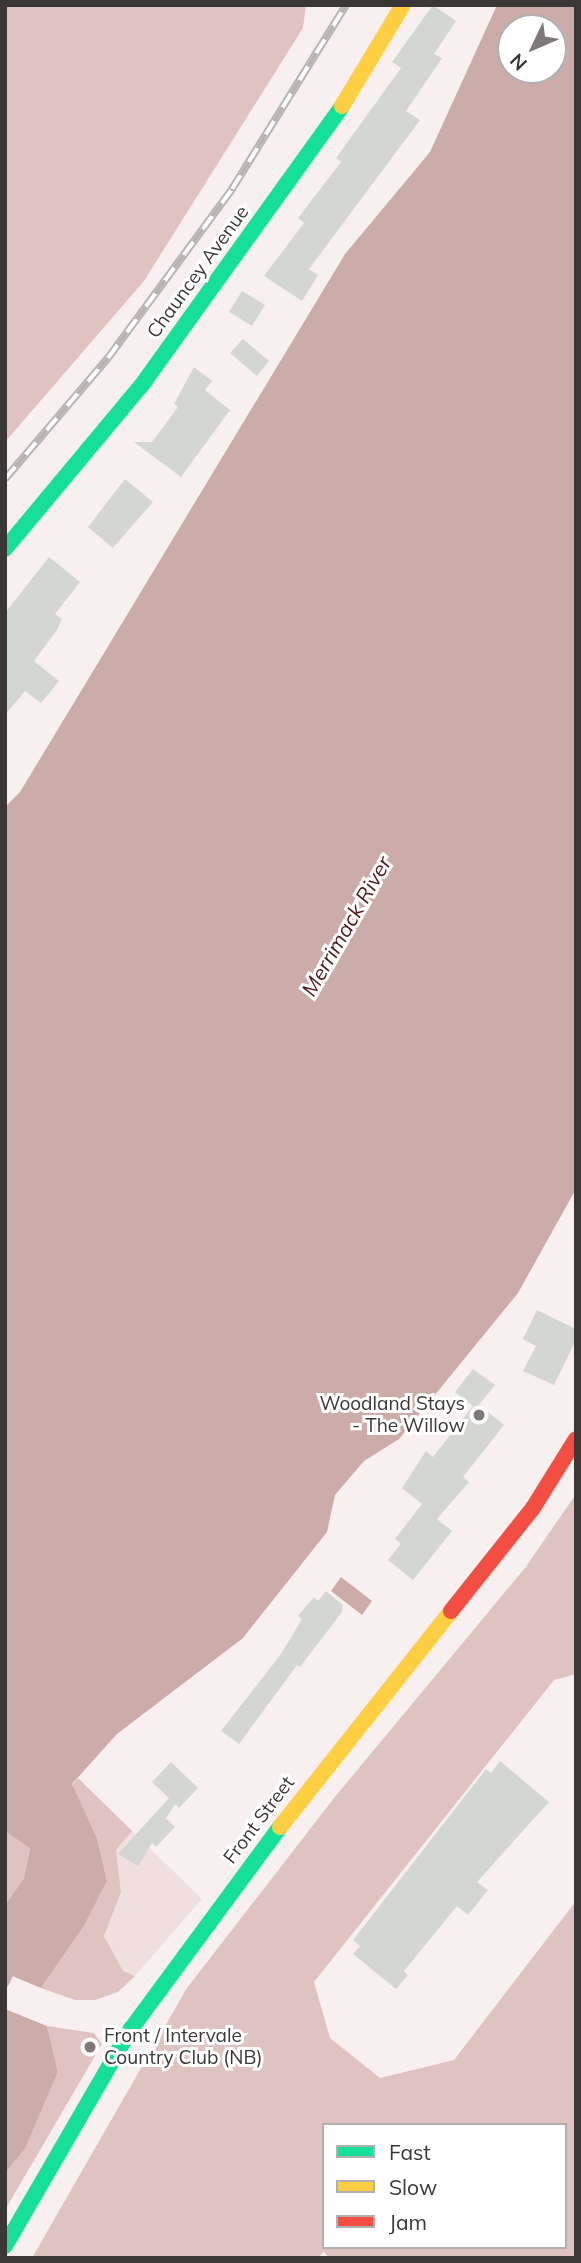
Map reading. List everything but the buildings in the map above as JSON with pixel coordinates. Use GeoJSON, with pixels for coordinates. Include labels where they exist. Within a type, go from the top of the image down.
{"type":"FeatureCollection","features":[{"type":"Feature","properties":{"kind":"main road","name":"Chauncey Avenue"},"geometry":{"type":"LineString","coordinates":[[5,549],[144,383],[243,248],[338,112],[403,5]]}},
{"type":"Feature","properties":{"kind":"main road","name":"Front Street"},"geometry":{"type":"LineString","coordinates":[[5,2246],[88,2096],[131,2029],[298,1802],[524,1518],[576,1439]]}},
{"type":"Feature","properties":{"kind":"shaded area"},"geometry":{"type":"Polygon","coordinates":[[[5,5],[306,5],[303,28],[144,281],[5,442],[5,5]]]}},
{"type":"Feature","properties":{"kind":"shaded area"},"geometry":{"type":"Polygon","coordinates":[[[576,1494],[576,1674],[554,1680],[314,1982],[330,2038],[380,2078],[454,2060],[576,1901],[576,2258],[329,2258],[324,2252],[317,2258],[32,2258],[187,1988],[334,1798],[525,1568],[576,1494]]]}},
{"type":"Feature","properties":{"kind":"shaded area"},"geometry":{"type":"Polygon","coordinates":[[[78,1778],[132,1831],[116,1850],[121,1892],[104,1936],[123,1971],[135,1976],[118,1992],[95,2000],[75,2000],[41,1988],[84,1926],[107,1881],[97,1838],[72,1785],[78,1778]]]}},
{"type":"Feature","properties":{"kind":"shaded area"},"geometry":{"type":"Polygon","coordinates":[[[5,1831],[30,1847],[24,1878],[5,1905],[5,1831]]]}},
{"type":"Feature","properties":{"kind":"shaded area"},"geometry":{"type":"Polygon","coordinates":[[[132,1831],[202,1899],[135,1976],[123,1971],[104,1936],[121,1892],[116,1850],[132,1831]]]}},
{"type":"Feature","properties":{"kind":"shaded area"},"geometry":{"type":"Polygon","coordinates":[[[47,2026],[94,2033],[102,2044],[5,2210],[5,2173],[25,2149],[58,2072],[47,2026]]]}},
{"type":"Feature","properties":{"kind":"water","name":"Merrimack River"},"geometry":{"type":"Polygon","coordinates":[[[497,5],[576,5],[576,1189],[518,1293],[399,1439],[364,1461],[335,1495],[327,1532],[243,1638],[117,1734],[72,1784],[97,1838],[107,1881],[84,1926],[41,1988],[5,1973],[5,1905],[24,1878],[30,1848],[5,1831],[5,807],[20,792],[345,254],[430,152],[497,5]]]}},
{"type":"Feature","properties":{"kind":"water"},"geometry":{"type":"Polygon","coordinates":[[[341,1577],[372,1601],[362,1615],[331,1591],[341,1577]]]}},
{"type":"Feature","properties":{"kind":"water"},"geometry":{"type":"Polygon","coordinates":[[[5,2009],[47,2026],[58,2072],[25,2149],[5,2173],[5,2009]]]}},
{"type":"Feature","properties":{"kind":"waterway"},"geometry":{"type":"LineString","coordinates":[[5,1983],[12,1968]]}},
{"type":"Feature","properties":{"kind":"railway"},"geometry":{"type":"LineString","coordinates":[[5,479],[108,358],[232,189],[346,5]]}},
{"type":"Feature","properties":{"kind":"traffic: fast"},"geometry":{"type":"LineString","coordinates":[[5,549],[144,382],[342,106]]}},
{"type":"Feature","properties":{"kind":"traffic: fast"},"geometry":{"type":"LineString","coordinates":[[5,2246],[131,2029],[280,1827]]}},
{"type":"Feature","properties":{"kind":"traffic: slow"},"geometry":{"type":"LineString","coordinates":[[342,106],[403,5]]}},
{"type":"Feature","properties":{"kind":"traffic: slow"},"geometry":{"type":"LineString","coordinates":[[280,1827],[451,1611]]}},
{"type":"Feature","properties":{"kind":"traffic: jam"},"geometry":{"type":"LineString","coordinates":[[451,1611],[533,1508],[576,1439]]}},
{"type":"Feature","properties":{"kind":"place","name":"Woodland Stays - The Willow"},"geometry":{"type":"Point","coordinates":[479,1415]}},
{"type":"Feature","properties":{"kind":"place","name":"Front / Intervale Country Club (NB)"},"geometry":{"type":"Point","coordinates":[90,2047]}}]}
